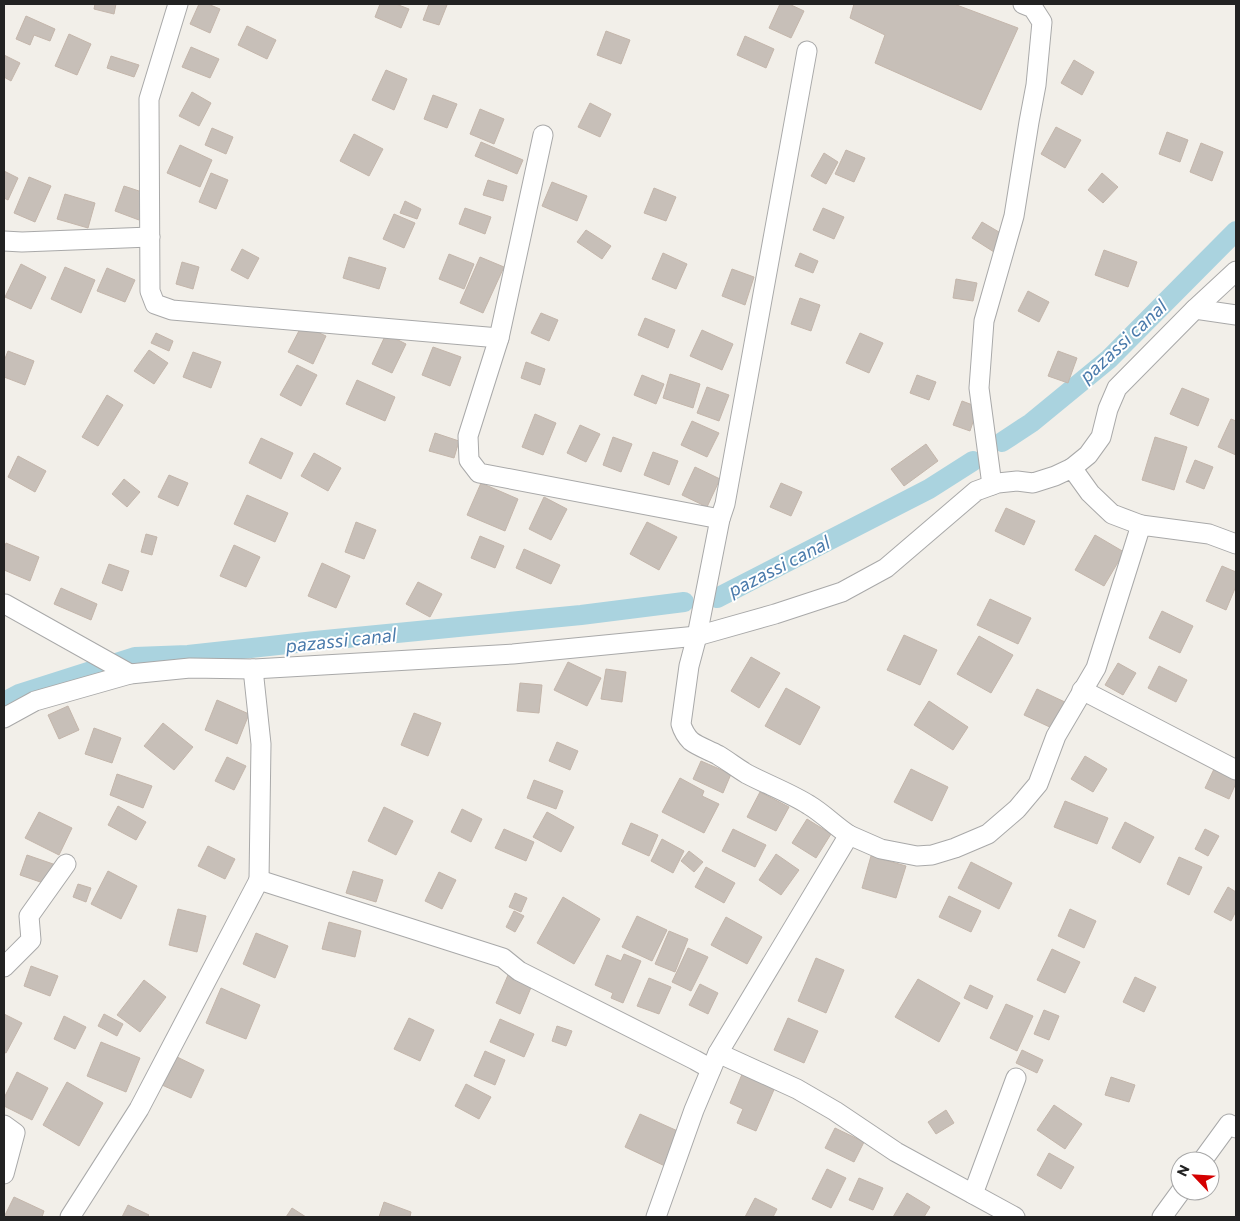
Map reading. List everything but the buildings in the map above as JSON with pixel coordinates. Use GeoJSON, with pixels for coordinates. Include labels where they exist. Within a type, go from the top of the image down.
{"type":"FeatureCollection","features":[{"type":"Feature","properties":{"kind":"street"},"geometry":{"type":"LineString","coordinates":[[178,4],[149,99],[150,291],[155,304],[172,310],[499,338]]}},
{"type":"Feature","properties":{"kind":"street"},"geometry":{"type":"LineString","coordinates":[[992,485],[979,388],[984,321],[1014,216],[1028,122],[1036,85],[1042,22],[1033,8],[1023,4]]}},
{"type":"Feature","properties":{"kind":"street"},"geometry":{"type":"LineString","coordinates":[[807,51],[725,504],[720,519],[690,666],[681,724],[683,731],[697,745],[715,753],[746,773],[795,796],[823,814],[849,835],[881,849],[917,856],[932,855],[955,848],[988,834],[1017,809],[1038,784],[1056,736],[1096,668],[1141,525]]}},
{"type":"Feature","properties":{"kind":"street"},"geometry":{"type":"LineString","coordinates":[[543,135],[499,338],[468,436],[469,460],[479,473],[720,519]]}},
{"type":"Feature","properties":{"kind":"street"},"geometry":{"type":"LineString","coordinates":[[4,241],[150,237]]}},
{"type":"Feature","properties":{"kind":"street"},"geometry":{"type":"LineString","coordinates":[[4,718],[35,701],[130,674],[190,668],[253,668],[513,654],[697,636],[775,614],[842,592],[886,568],[976,491],[998,483],[1016,481],[1033,483],[1055,476],[1072,468],[1088,455],[1101,437],[1108,408],[1117,388],[1195,309],[1236,271]]}},
{"type":"Feature","properties":{"kind":"street"},"geometry":{"type":"LineString","coordinates":[[1195,309],[1236,315]]}},
{"type":"Feature","properties":{"kind":"street"},"geometry":{"type":"LineString","coordinates":[[1072,468],[1090,493],[1112,514],[1141,525],[1209,534],[1236,544]]}},
{"type":"Feature","properties":{"kind":"street"},"geometry":{"type":"LineString","coordinates":[[5,604],[130,674]]}},
{"type":"Feature","properties":{"kind":"street"},"geometry":{"type":"LineString","coordinates":[[70,1217],[139,1109],[259,880],[261,744],[253,668]]}},
{"type":"Feature","properties":{"kind":"street"},"geometry":{"type":"LineString","coordinates":[[1082,690],[1236,770]]}},
{"type":"Feature","properties":{"kind":"street"},"geometry":{"type":"LineString","coordinates":[[662,1214],[694,1110],[715,1061],[849,835]]}},
{"type":"Feature","properties":{"kind":"street"},"geometry":{"type":"LineString","coordinates":[[4,967],[31,940],[29,916],[66,864]]}},
{"type":"Feature","properties":{"kind":"street"},"geometry":{"type":"LineString","coordinates":[[259,880],[503,958],[519,971],[695,1060],[715,1061],[797,1089],[835,1111],[896,1152],[1015,1217]]}},
{"type":"Feature","properties":{"kind":"street"},"geometry":{"type":"LineString","coordinates":[[973,1194],[1016,1078]]}},
{"type":"Feature","properties":{"kind":"street"},"geometry":{"type":"LineString","coordinates":[[1209,1151],[1228,1124],[1236,1128]]}},
{"type":"Feature","properties":{"kind":"street"},"geometry":{"type":"LineString","coordinates":[[4,1125],[15,1133],[4,1174]]}},
{"type":"Feature","properties":{"kind":"street"},"geometry":{"type":"LineString","coordinates":[[1162,1217],[1174,1201]]}},
{"type":"Feature","properties":{"kind":"waterway","name":"pazassi canal"},"geometry":{"type":"LineString","coordinates":[[1002,442],[1031,423],[1109,359],[1236,231]]}},
{"type":"Feature","properties":{"kind":"waterway","name":"pazassi canal"},"geometry":{"type":"LineString","coordinates":[[717,598],[929,489],[973,461]]}},
{"type":"Feature","properties":{"kind":"waterway","name":"pazassi canal"},"geometry":{"type":"LineString","coordinates":[[4,702],[19,694],[135,657],[188,655],[581,615],[684,602]]}}]}
